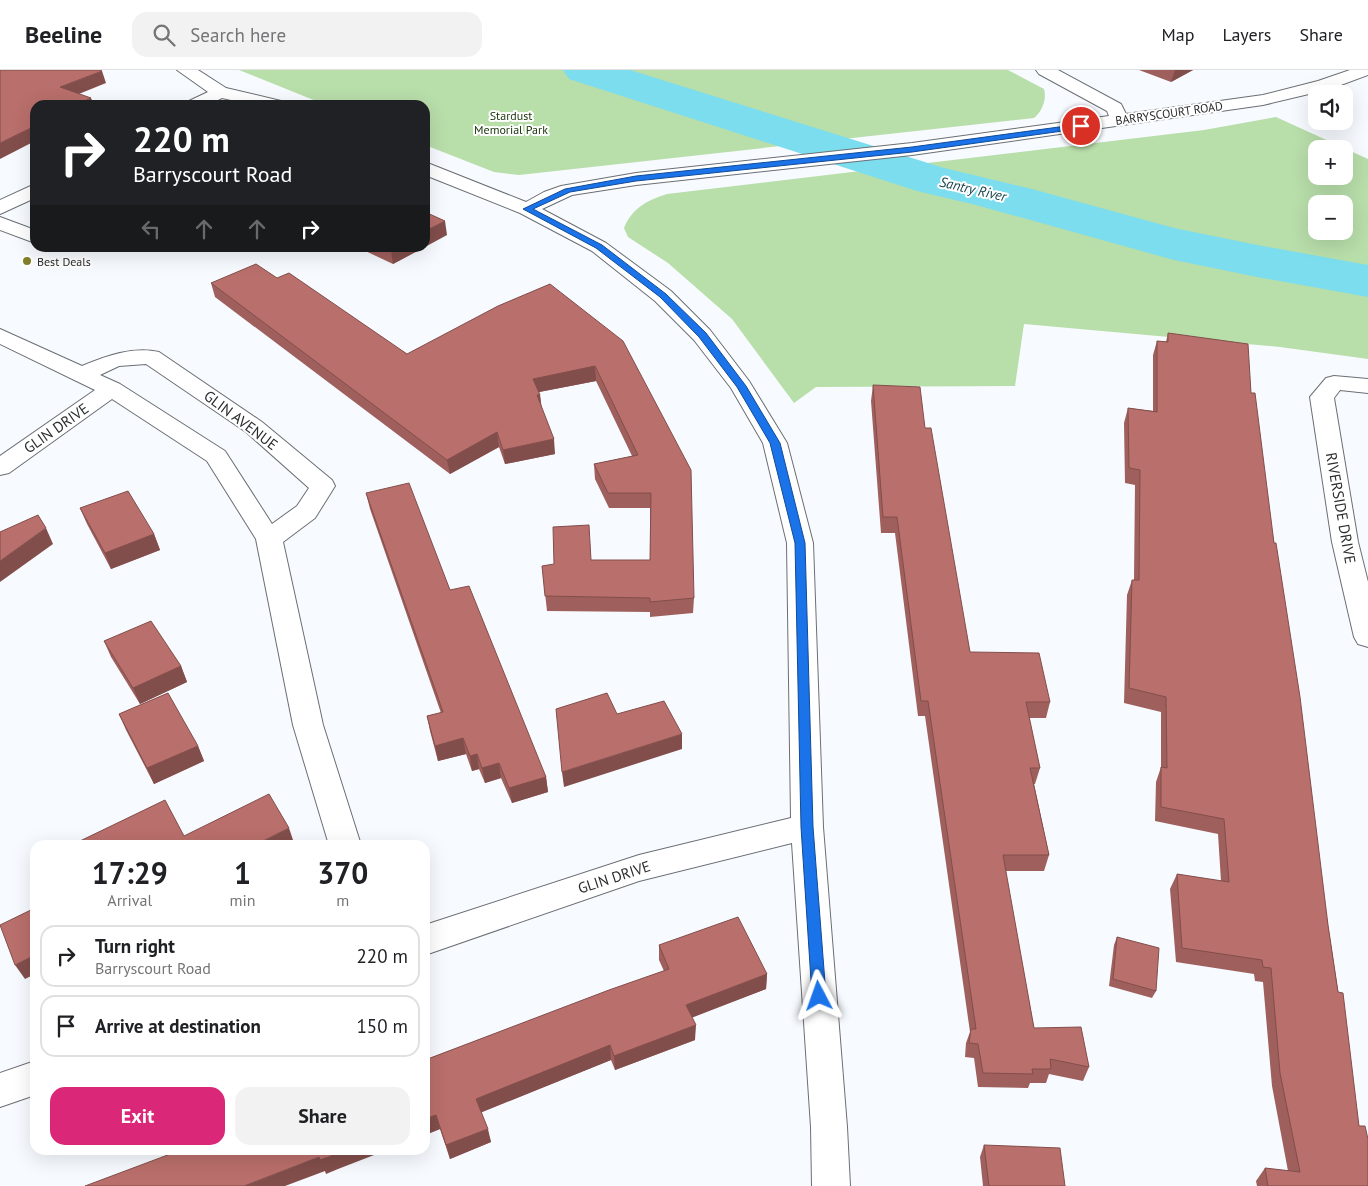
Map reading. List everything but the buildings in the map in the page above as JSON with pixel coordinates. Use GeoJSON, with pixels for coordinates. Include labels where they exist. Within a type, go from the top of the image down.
{"type":"FeatureCollection","features":[{"type":"Feature","properties":{"kind":"street"},"geometry":{"type":"LineString","coordinates":[[186,70],[220,92],[254,100]]}},
{"type":"Feature","properties":{"kind":"street"},"geometry":{"type":"LineString","coordinates":[[1045,70],[1115,108],[1119,120]]}},
{"type":"Feature","properties":{"kind":"street","name":"BARRYSCOURT ROAD"},"geometry":{"type":"LineString","coordinates":[[527,209],[568,190],[636,179],[1044,132],[1263,100],[1324,86],[1366,70]]}},
{"type":"Feature","properties":{"kind":"street"},"geometry":{"type":"LineString","coordinates":[[205,100],[220,92]]}},
{"type":"Feature","properties":{"kind":"street"},"geometry":{"type":"LineString","coordinates":[[430,170],[527,209],[599,247],[663,296],[708,342],[741,386],[775,443],[800,543],[807,827],[829,1127],[831,1186]]}},
{"type":"Feature","properties":{"kind":"street"},"geometry":{"type":"LineString","coordinates":[[0,208],[30,193]]}},
{"type":"Feature","properties":{"kind":"street"},"geometry":{"type":"LineString","coordinates":[[0,223],[30,235]]}},
{"type":"Feature","properties":{"kind":"street"},"geometry":{"type":"LineString","coordinates":[[0,336],[112,389],[216,456],[269,539],[308,725],[344,840]]}},
{"type":"Feature","properties":{"kind":"street","name":"GLIN AVENUE"},"geometry":{"type":"LineString","coordinates":[[81,375],[115,360],[151,357],[254,427],[323,486],[306,512],[269,539]]}},
{"type":"Feature","properties":{"kind":"street","name":"RIVERSIDE DRIVE"},"geometry":{"type":"LineString","coordinates":[[1368,386],[1334,383],[1322,397],[1345,542],[1368,637]]}},
{"type":"Feature","properties":{"kind":"street","name":"GLIN DRIVE"},"geometry":{"type":"LineString","coordinates":[[0,467],[112,389]]}},
{"type":"Feature","properties":{"kind":"street","name":"GLIN DRIVE"},"geometry":{"type":"LineString","coordinates":[[430,938],[640,868],[807,827]]}},
{"type":"Feature","properties":{"kind":"street"},"geometry":{"type":"LineString","coordinates":[[0,1090],[30,1080]]}},
{"type":"Feature","properties":{"kind":"green space","name":"Stardust Memorial Park"},"geometry":{"type":"Polygon","coordinates":[[[239,70],[1008,70],[1044,89],[1045,97],[1041,109],[1034,118],[519,175],[494,172],[430,147],[430,100],[314,100],[239,70]]]}},
{"type":"Feature","properties":{"kind":"green space"},"geometry":{"type":"Polygon","coordinates":[[[1276,117],[1326,140],[1308,140],[1308,185],[1353,185],[1353,152],[1368,159],[1368,359],[1280,347],[1024,324],[1015,386],[816,387],[794,403],[732,319],[668,263],[628,237],[624,228],[631,215],[653,199],[667,194],[1204,130],[1276,117]]]}},
{"type":"Feature","properties":{"kind":"waterway","name":"Santry River"},"geometry":{"type":"LineString","coordinates":[[585,70],[934,181],[988,193],[1174,244],[1368,281]]}},
{"type":"Feature","properties":{"kind":"place","name":"Best Deals"},"geometry":{"type":"Point","coordinates":[27,261]}},
{"type":"Feature","properties":{"kind":"route"},"geometry":{"type":"LineString","coordinates":[[819,996],[807,827],[800,543],[775,443],[741,386],[702,335],[663,296],[599,247],[527,209],[551,196],[568,190],[636,179],[912,150],[1081,126]]}}]}
